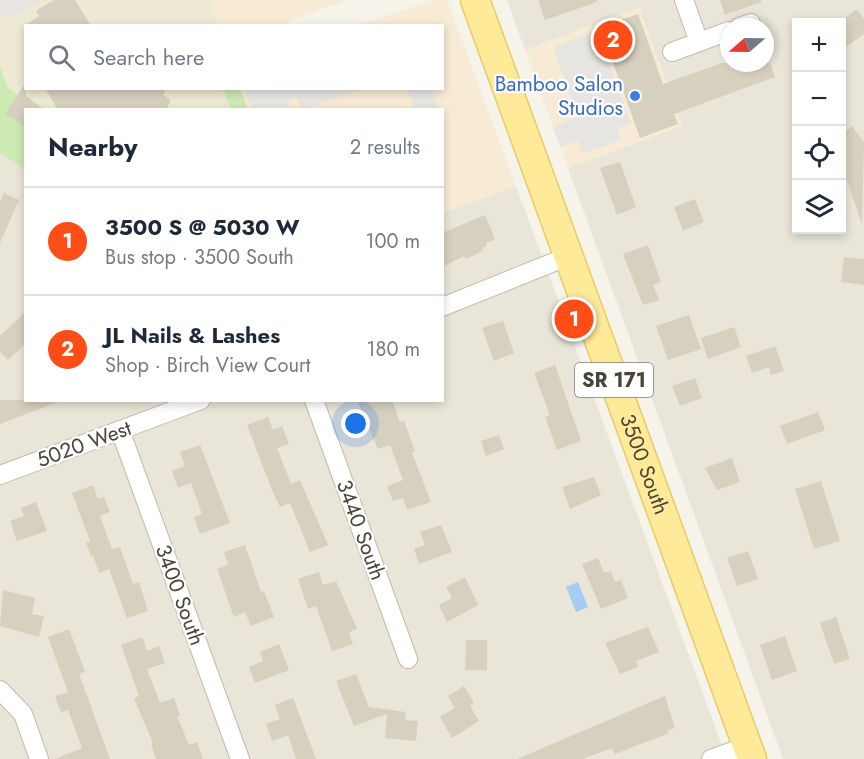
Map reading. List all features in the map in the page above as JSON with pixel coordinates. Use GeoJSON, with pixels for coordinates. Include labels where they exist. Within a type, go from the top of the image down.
{"type":"FeatureCollection","features":[{"type":"Feature","properties":{"kind":"main road","name":"3500 South"},"geometry":{"type":"LineString","coordinates":[[475,0],[750,752]]}},
{"type":"Feature","properties":{"kind":"street"},"geometry":{"type":"LineString","coordinates":[[684,0],[699,42]]}},
{"type":"Feature","properties":{"kind":"street"},"geometry":{"type":"LineString","coordinates":[[672,52],[720,34]]}},
{"type":"Feature","properties":{"kind":"street"},"geometry":{"type":"LineString","coordinates":[[444,305],[568,256]]}},
{"type":"Feature","properties":{"kind":"street","name":"5020 West"},"geometry":{"type":"LineString","coordinates":[[0,475],[196,402]]}},
{"type":"Feature","properties":{"kind":"street","name":"3440 South"},"geometry":{"type":"LineString","coordinates":[[315,402],[408,659]]}},
{"type":"Feature","properties":{"kind":"street","name":"3400 South"},"geometry":{"type":"LineString","coordinates":[[120,430],[240,759]]}},
{"type":"Feature","properties":{"kind":"street"},"geometry":{"type":"LineString","coordinates":[[0,690],[23,714],[39,759]]}},
{"type":"Feature","properties":{"kind":"street"},"geometry":{"type":"LineString","coordinates":[[711,759],[750,752]]}},
{"type":"Feature","properties":{"kind":"shaded area"},"geometry":{"type":"Polygon","coordinates":[[[0,0],[208,0],[217,24],[24,24],[24,90],[240,90],[248,108],[24,108],[24,169],[0,153],[0,0]]]}},
{"type":"Feature","properties":{"kind":"shaded area"},"geometry":{"type":"Polygon","coordinates":[[[0,0],[41,0],[7,20],[0,10],[0,0]]]}},
{"type":"Feature","properties":{"kind":"shaded area"},"geometry":{"type":"Polygon","coordinates":[[[208,0],[347,0],[283,24],[217,24],[208,0]]]}},
{"type":"Feature","properties":{"kind":"shaded area"},"geometry":{"type":"Polygon","coordinates":[[[432,0],[447,0],[516,186],[444,213],[444,108],[248,108],[240,90],[444,90],[444,24],[363,24],[432,0]]]}},
{"type":"Feature","properties":{"kind":"shaded area"},"geometry":{"type":"Polygon","coordinates":[[[507,0],[864,0],[864,759],[783,759],[568,168],[682,126],[639,8],[525,50],[507,0]]]}},
{"type":"Feature","properties":{"kind":"shaded area"},"geometry":{"type":"Polygon","coordinates":[[[639,8],[682,126],[568,168],[525,50],[639,8]]]}},
{"type":"Feature","properties":{"kind":"shaded area"},"geometry":{"type":"Polygon","coordinates":[[[590,33],[592,35],[598,33],[631,123],[618,128],[621,140],[583,154],[578,141],[560,147],[553,127],[591,111],[588,108],[576,112],[553,48],[590,33]]]}},
{"type":"Feature","properties":{"kind":"shaded area"},"geometry":{"type":"Polygon","coordinates":[[[245,90],[358,90],[309,108],[302,108],[296,96],[287,100],[290,108],[252,108],[245,90]]]}},
{"type":"Feature","properties":{"kind":"shaded area"},"geometry":{"type":"Polygon","coordinates":[[[407,90],[431,90],[439,108],[415,108],[407,90]]]}},
{"type":"Feature","properties":{"kind":"shaded area"},"geometry":{"type":"Polygon","coordinates":[[[0,153],[24,169],[24,402],[444,402],[444,213],[516,186],[727,759],[0,759],[0,153]]]}},
{"type":"Feature","properties":{"kind":"green space"},"geometry":{"type":"Polygon","coordinates":[[[0,67],[8,89],[17,95],[5,114],[24,127],[24,169],[0,153],[0,67]]]}},
{"type":"Feature","properties":{"kind":"green space"},"geometry":{"type":"Polygon","coordinates":[[[223,90],[240,90],[248,108],[231,108],[223,90]]]}},
{"type":"Feature","properties":{"kind":"water"},"geometry":{"type":"Polygon","coordinates":[[[578,582],[588,607],[576,612],[566,587],[578,582]]]}},
{"type":"Feature","properties":{"kind":"building"},"geometry":{"type":"Polygon","coordinates":[[[54,0],[75,0],[90,24],[27,24],[39,16],[36,11],[54,0]]]}},
{"type":"Feature","properties":{"kind":"building"},"geometry":{"type":"Polygon","coordinates":[[[538,0],[597,0],[597,2],[545,20],[538,0]]]}},
{"type":"Feature","properties":{"kind":"building"},"geometry":{"type":"Polygon","coordinates":[[[720,0],[761,0],[761,2],[725,15],[720,0]]]}},
{"type":"Feature","properties":{"kind":"building"},"geometry":{"type":"Polygon","coordinates":[[[857,9],[864,19],[864,34],[846,47],[846,18],[857,9]]]}},
{"type":"Feature","properties":{"kind":"building"},"geometry":{"type":"Polygon","coordinates":[[[638,14],[663,84],[720,64],[720,72],[773,72],[775,77],[674,114],[678,124],[640,138],[600,27],[638,14]]]}},
{"type":"Feature","properties":{"kind":"building"},"geometry":{"type":"Polygon","coordinates":[[[24,85],[26,96],[42,108],[24,108],[24,127],[5,114],[24,85]]]}},
{"type":"Feature","properties":{"kind":"building"},"geometry":{"type":"Polygon","coordinates":[[[46,90],[166,90],[163,95],[171,100],[167,108],[57,108],[46,90]]]}},
{"type":"Feature","properties":{"kind":"building"},"geometry":{"type":"Polygon","coordinates":[[[852,126],[864,142],[862,224],[846,178],[846,131],[852,126]]]}},
{"type":"Feature","properties":{"kind":"building"},"geometry":{"type":"Polygon","coordinates":[[[620,162],[636,207],[617,215],[600,168],[620,162]]]}},
{"type":"Feature","properties":{"kind":"building"},"geometry":{"type":"Polygon","coordinates":[[[4,193],[19,200],[0,243],[0,202],[4,193]]]}},
{"type":"Feature","properties":{"kind":"building"},"geometry":{"type":"Polygon","coordinates":[[[695,199],[704,222],[683,231],[674,207],[695,199]]]}},
{"type":"Feature","properties":{"kind":"building"},"geometry":{"type":"Polygon","coordinates":[[[485,215],[495,239],[486,243],[487,246],[481,249],[483,251],[466,259],[464,256],[444,266],[444,232],[485,215]]]}},
{"type":"Feature","properties":{"kind":"building"},"geometry":{"type":"Polygon","coordinates":[[[648,245],[661,282],[653,285],[659,300],[643,305],[623,254],[648,245]]]}},
{"type":"Feature","properties":{"kind":"building"},"geometry":{"type":"Polygon","coordinates":[[[844,257],[864,259],[864,285],[841,282],[844,257]]]}},
{"type":"Feature","properties":{"kind":"building"},"geometry":{"type":"Polygon","coordinates":[[[24,313],[24,345],[8,360],[0,352],[0,336],[24,313]]]}},
{"type":"Feature","properties":{"kind":"building"},"geometry":{"type":"Polygon","coordinates":[[[689,315],[701,349],[668,360],[656,326],[689,315]]]}},
{"type":"Feature","properties":{"kind":"building"},"geometry":{"type":"Polygon","coordinates":[[[503,321],[514,353],[494,361],[482,328],[503,321]]]}},
{"type":"Feature","properties":{"kind":"building"},"geometry":{"type":"Polygon","coordinates":[[[734,327],[741,347],[708,359],[701,338],[734,327]]]}},
{"type":"Feature","properties":{"kind":"building"},"geometry":{"type":"Polygon","coordinates":[[[775,346],[784,371],[771,375],[769,367],[752,373],[746,356],[775,346]]]}},
{"type":"Feature","properties":{"kind":"building"},"geometry":{"type":"Polygon","coordinates":[[[555,365],[581,441],[557,450],[545,417],[550,415],[534,373],[555,365]]]}},
{"type":"Feature","properties":{"kind":"building"},"geometry":{"type":"Polygon","coordinates":[[[695,378],[702,398],[680,406],[672,386],[695,378]]]}},
{"type":"Feature","properties":{"kind":"building"},"geometry":{"type":"Polygon","coordinates":[[[0,400],[58,402],[0,424],[0,400]]]}},
{"type":"Feature","properties":{"kind":"building"},"geometry":{"type":"Polygon","coordinates":[[[358,402],[393,402],[400,422],[404,421],[415,451],[412,453],[431,502],[407,510],[403,498],[393,501],[387,486],[403,480],[390,445],[378,449],[358,402]]]}},
{"type":"Feature","properties":{"kind":"building"},"geometry":{"type":"Polygon","coordinates":[[[818,412],[825,430],[787,444],[780,426],[818,412]]]}},
{"type":"Feature","properties":{"kind":"building"},"geometry":{"type":"Polygon","coordinates":[[[268,417],[273,430],[282,426],[289,444],[277,448],[291,484],[300,480],[328,545],[310,552],[290,503],[280,507],[247,425],[268,417]]]}},
{"type":"Feature","properties":{"kind":"building"},"geometry":{"type":"Polygon","coordinates":[[[499,435],[504,449],[486,456],[481,441],[499,435]]]}},
{"type":"Feature","properties":{"kind":"building"},"geometry":{"type":"Polygon","coordinates":[[[200,445],[230,523],[200,534],[194,517],[202,514],[191,483],[178,488],[172,471],[185,466],[180,452],[200,445]]]}},
{"type":"Feature","properties":{"kind":"building"},"geometry":{"type":"Polygon","coordinates":[[[732,458],[740,482],[717,490],[705,468],[732,458]]]}},
{"type":"Feature","properties":{"kind":"building"},"geometry":{"type":"Polygon","coordinates":[[[594,477],[601,495],[570,509],[562,487],[594,477]]]}},
{"type":"Feature","properties":{"kind":"building"},"geometry":{"type":"Polygon","coordinates":[[[821,481],[840,541],[814,549],[795,489],[821,481]]]}},
{"type":"Feature","properties":{"kind":"building"},"geometry":{"type":"Polygon","coordinates":[[[93,485],[98,499],[104,497],[110,512],[100,516],[112,549],[120,547],[133,584],[139,582],[148,611],[127,618],[109,569],[99,573],[93,555],[91,556],[86,543],[90,541],[72,493],[93,485]]]}},
{"type":"Feature","properties":{"kind":"building"},"geometry":{"type":"Polygon","coordinates":[[[36,502],[47,531],[17,541],[10,521],[24,516],[21,508],[36,502]]]}},
{"type":"Feature","properties":{"kind":"building"},"geometry":{"type":"Polygon","coordinates":[[[441,525],[452,552],[419,564],[414,549],[425,545],[420,532],[441,525]]]}},
{"type":"Feature","properties":{"kind":"building"},"geometry":{"type":"Polygon","coordinates":[[[245,545],[261,592],[264,591],[274,617],[251,626],[245,612],[234,617],[217,569],[228,565],[224,552],[245,545]]]}},
{"type":"Feature","properties":{"kind":"building"},"geometry":{"type":"Polygon","coordinates":[[[748,551],[758,579],[737,586],[727,558],[748,551]]]}},
{"type":"Feature","properties":{"kind":"building"},"geometry":{"type":"Polygon","coordinates":[[[598,558],[604,573],[611,571],[615,582],[621,580],[628,598],[601,609],[582,564],[598,558]]]}},
{"type":"Feature","properties":{"kind":"building"},"geometry":{"type":"Polygon","coordinates":[[[319,572],[323,585],[336,581],[357,629],[349,632],[353,644],[332,651],[316,606],[308,609],[298,579],[319,572]]]}},
{"type":"Feature","properties":{"kind":"building"},"geometry":{"type":"Polygon","coordinates":[[[465,577],[478,605],[447,622],[439,605],[452,598],[446,587],[465,577]]]}},
{"type":"Feature","properties":{"kind":"building"},"geometry":{"type":"Polygon","coordinates":[[[3,590],[35,598],[32,614],[44,616],[39,637],[0,626],[3,590]]]}},
{"type":"Feature","properties":{"kind":"building"},"geometry":{"type":"Polygon","coordinates":[[[836,617],[850,659],[834,664],[820,623],[836,617]]]}},
{"type":"Feature","properties":{"kind":"building"},"geometry":{"type":"Polygon","coordinates":[[[648,627],[659,652],[636,661],[638,667],[620,674],[605,643],[648,627]]]}},
{"type":"Feature","properties":{"kind":"building"},"geometry":{"type":"Polygon","coordinates":[[[69,629],[85,672],[79,674],[110,759],[55,759],[82,748],[68,710],[61,713],[55,696],[68,692],[48,637],[69,629]]]}},
{"type":"Feature","properties":{"kind":"building"},"geometry":{"type":"Polygon","coordinates":[[[785,636],[797,671],[772,680],[760,645],[785,636]]]}},
{"type":"Feature","properties":{"kind":"building"},"geometry":{"type":"Polygon","coordinates":[[[142,637],[147,651],[159,646],[165,663],[147,669],[160,703],[174,698],[180,715],[177,716],[189,745],[197,742],[203,759],[156,759],[151,744],[153,743],[134,698],[139,696],[121,645],[142,637]]]}},
{"type":"Feature","properties":{"kind":"building"},"geometry":{"type":"Polygon","coordinates":[[[466,640],[487,640],[487,670],[465,670],[466,640]]]}},
{"type":"Feature","properties":{"kind":"building"},"geometry":{"type":"Polygon","coordinates":[[[279,644],[289,670],[255,683],[249,667],[263,661],[260,652],[279,644]]]}},
{"type":"Feature","properties":{"kind":"building"},"geometry":{"type":"Polygon","coordinates":[[[356,674],[369,707],[406,712],[405,720],[418,721],[416,741],[385,738],[387,714],[354,726],[336,681],[356,674]]]}},
{"type":"Feature","properties":{"kind":"building"},"geometry":{"type":"Polygon","coordinates":[[[464,686],[474,703],[470,706],[479,721],[452,738],[440,717],[455,708],[448,696],[464,686]]]}},
{"type":"Feature","properties":{"kind":"building"},"geometry":{"type":"Polygon","coordinates":[[[665,696],[675,728],[668,730],[669,733],[615,754],[612,748],[582,759],[517,759],[665,696]]]}},
{"type":"Feature","properties":{"kind":"building"},"geometry":{"type":"Polygon","coordinates":[[[293,698],[316,759],[296,759],[288,735],[272,741],[266,724],[280,719],[275,705],[293,698]]]}},
{"type":"Feature","properties":{"kind":"place","name":"JL Nails & Lashes"},"geometry":{"type":"Point","coordinates":[613,40]}},
{"type":"Feature","properties":{"kind":"place","name":"Bamboo Salon Studios"},"geometry":{"type":"Point","coordinates":[635,96]}},
{"type":"Feature","properties":{"kind":"place","name":"3500 S @ 5030 W"},"geometry":{"type":"Point","coordinates":[574,319]}}]}
